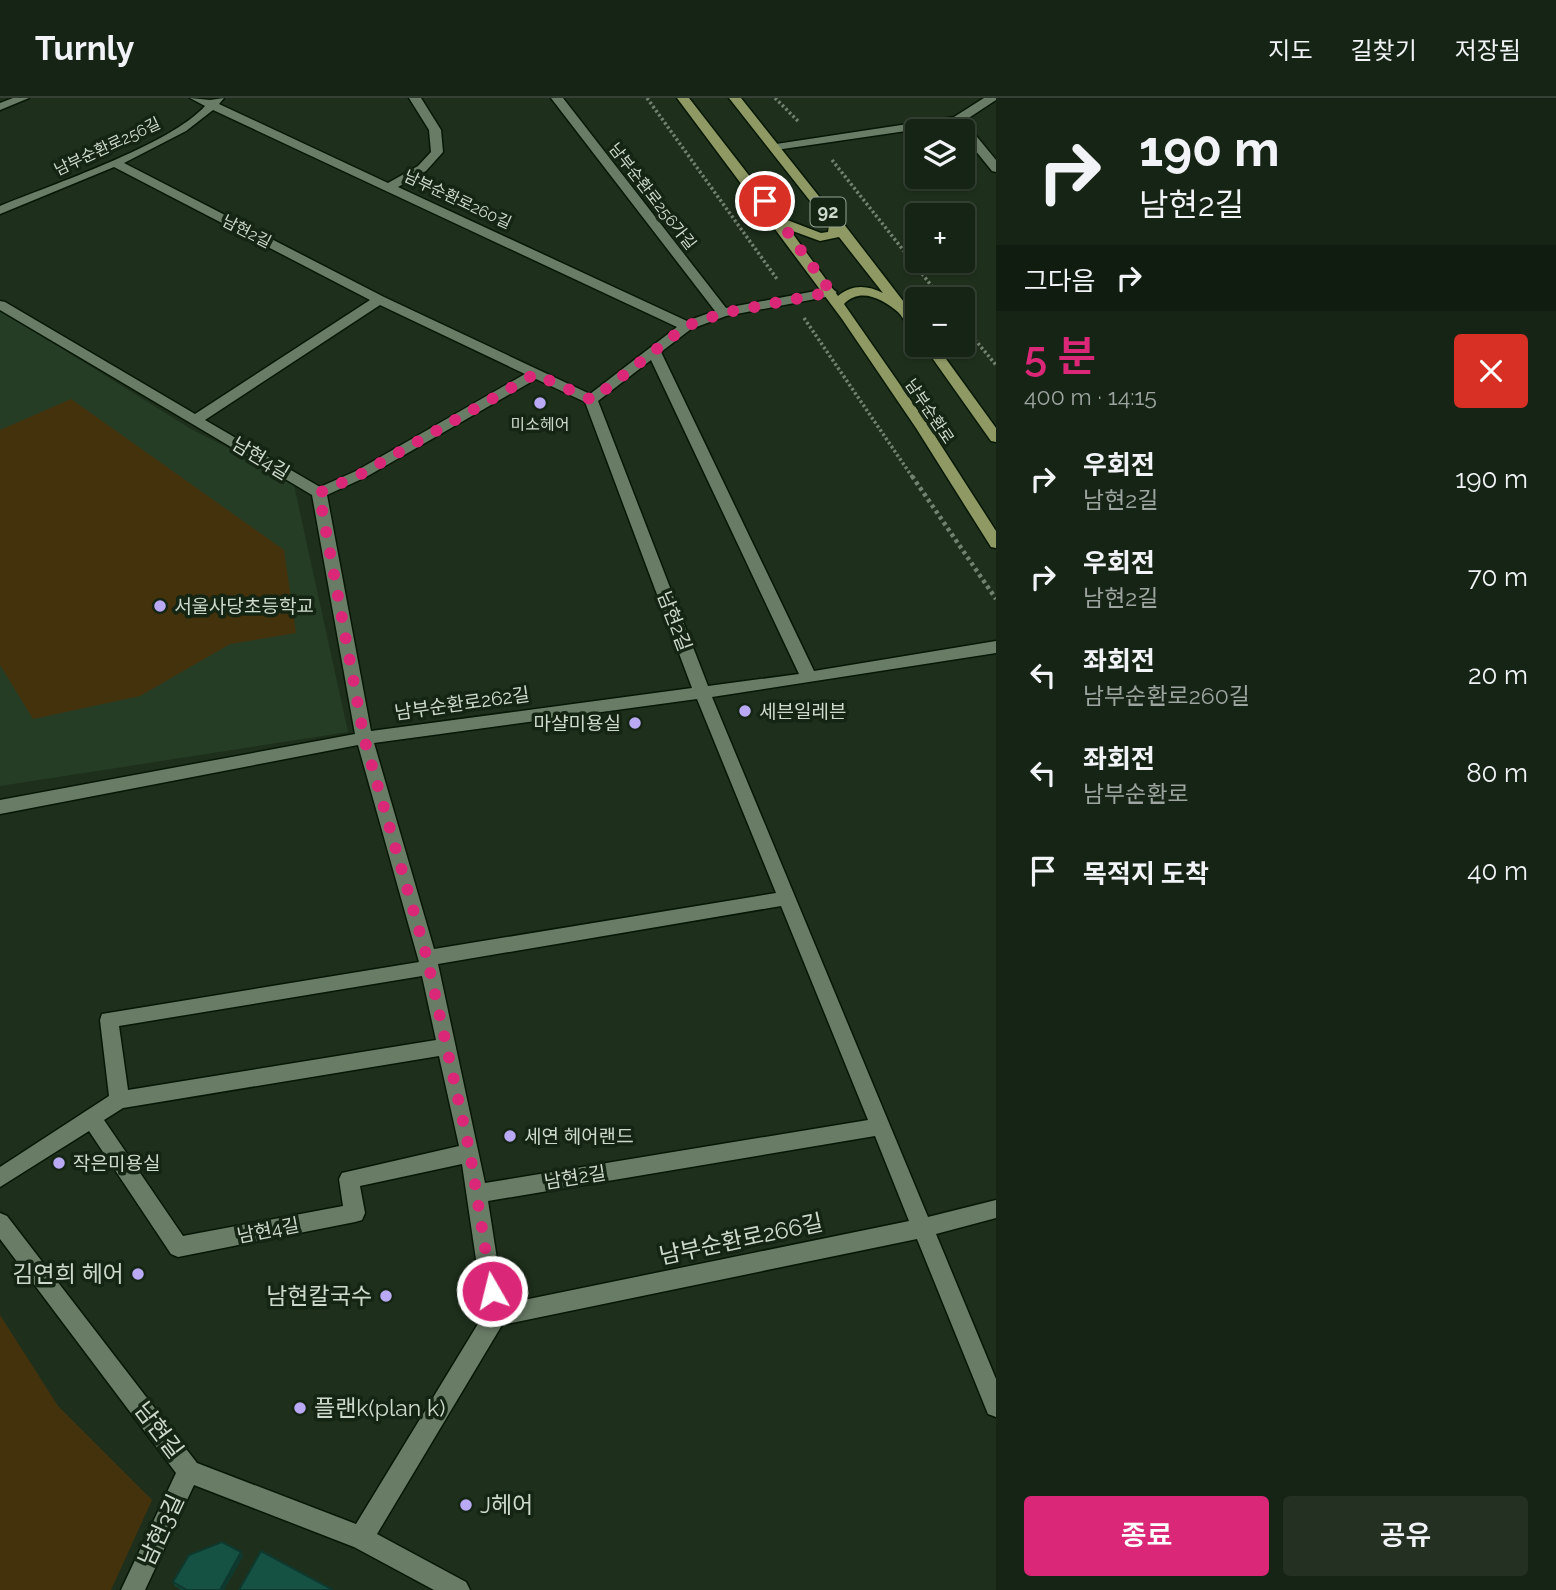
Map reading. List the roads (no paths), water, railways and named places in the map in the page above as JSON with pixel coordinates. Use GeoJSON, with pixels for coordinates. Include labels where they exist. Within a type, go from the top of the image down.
{"type":"FeatureCollection","features":[{"type":"Feature","properties":{"kind":"main road","name":"남부순환로"},"geometry":{"type":"LineString","coordinates":[[683,98],[781,222],[835,298],[996,543]]}},
{"type":"Feature","properties":{"kind":"main road","name":"92"},"geometry":{"type":"LineString","coordinates":[[735,98],[905,312]]}},
{"type":"Feature","properties":{"kind":"main road"},"geometry":{"type":"LineString","coordinates":[[781,222],[825,238],[834,235],[836,222]]}},
{"type":"Feature","properties":{"kind":"main road"},"geometry":{"type":"LineString","coordinates":[[835,298],[850,291],[865,290],[905,312]]}},
{"type":"Feature","properties":{"kind":"main road","name":"남부순환로"},"geometry":{"type":"LineString","coordinates":[[938,357],[996,438]]}},
{"type":"Feature","properties":{"kind":"street"},"geometry":{"type":"LineString","coordinates":[[0,107],[23,98]]}},
{"type":"Feature","properties":{"kind":"street","name":"남부순환로260길"},"geometry":{"type":"LineString","coordinates":[[196,98],[216,102],[686,326]]}},
{"type":"Feature","properties":{"kind":"street"},"geometry":{"type":"LineString","coordinates":[[390,187],[428,165],[438,146],[435,126],[415,98]]}},
{"type":"Feature","properties":{"kind":"street","name":"남부순환로256가길"},"geometry":{"type":"LineString","coordinates":[[557,98],[723,313]]}},
{"type":"Feature","properties":{"kind":"street"},"geometry":{"type":"LineString","coordinates":[[959,119],[992,98]]}},
{"type":"Feature","properties":{"kind":"street","name":"남부순환로256길"},"geometry":{"type":"LineString","coordinates":[[0,210],[115,163],[190,124],[216,102]]}},
{"type":"Feature","properties":{"kind":"street"},"geometry":{"type":"LineString","coordinates":[[776,147],[905,128]]}},
{"type":"Feature","properties":{"kind":"street"},"geometry":{"type":"LineString","coordinates":[[975,142],[996,168]]}},
{"type":"Feature","properties":{"kind":"street","name":"남현2길"},"geometry":{"type":"LineString","coordinates":[[115,163],[379,300],[592,400],[702,692],[996,1406]]}},
{"type":"Feature","properties":{"kind":"street"},"geometry":{"type":"LineString","coordinates":[[592,400],[686,326],[723,313],[791,299],[835,298]]}},
{"type":"Feature","properties":{"kind":"street"},"geometry":{"type":"LineString","coordinates":[[196,419],[379,300]]}},
{"type":"Feature","properties":{"kind":"street","name":"남현4길"},"geometry":{"type":"LineString","coordinates":[[0,305],[319,493]]}},
{"type":"Feature","properties":{"kind":"street"},"geometry":{"type":"LineString","coordinates":[[655,353],[809,678]]}},
{"type":"Feature","properties":{"kind":"street"},"geometry":{"type":"LineString","coordinates":[[361,1538],[495,1316],[470,1153],[427,963],[364,738],[319,493],[361,474],[535,374]]}},
{"type":"Feature","properties":{"kind":"street","name":"남부순환로262길"},"geometry":{"type":"LineString","coordinates":[[0,807],[364,738],[809,678],[996,647]]}},
{"type":"Feature","properties":{"kind":"street"},"geometry":{"type":"LineString","coordinates":[[118,1100],[109,1020],[788,898]]}},
{"type":"Feature","properties":{"kind":"street"},"geometry":{"type":"LineString","coordinates":[[0,1178],[118,1100],[446,1048]]}},
{"type":"Feature","properties":{"kind":"street","name":"남현4길"},"geometry":{"type":"LineString","coordinates":[[92,1119],[177,1247],[355,1213],[349,1179],[470,1153]]}},
{"type":"Feature","properties":{"kind":"street","name":"남현2길"},"geometry":{"type":"LineString","coordinates":[[478,1193],[879,1127]]}},
{"type":"Feature","properties":{"kind":"street","name":"남부순환로266길"},"geometry":{"type":"LineString","coordinates":[[495,1316],[922,1228],[996,1209]]}},
{"type":"Feature","properties":{"kind":"street","name":"남현길"},"geometry":{"type":"LineString","coordinates":[[0,1223],[190,1471],[361,1538],[458,1590]]}},
{"type":"Feature","properties":{"kind":"street","name":"남현3길"},"geometry":{"type":"LineString","coordinates":[[133,1590],[190,1471]]}},
{"type":"Feature","properties":{"kind":"place","name":"미소헤어"},"geometry":{"type":"Point","coordinates":[540,403]}},
{"type":"Feature","properties":{"kind":"place","name":"서울사당초등학교"},"geometry":{"type":"Point","coordinates":[160,606]}},
{"type":"Feature","properties":{"kind":"place","name":"세븐일레븐"},"geometry":{"type":"Point","coordinates":[745,711]}},
{"type":"Feature","properties":{"kind":"place","name":"마샬미용실"},"geometry":{"type":"Point","coordinates":[635,723]}},
{"type":"Feature","properties":{"kind":"place","name":"세연 헤어랜드"},"geometry":{"type":"Point","coordinates":[510,1136]}},
{"type":"Feature","properties":{"kind":"place","name":"작은미용실"},"geometry":{"type":"Point","coordinates":[59,1163]}},
{"type":"Feature","properties":{"kind":"place","name":"김연희 헤어"},"geometry":{"type":"Point","coordinates":[138,1274]}},
{"type":"Feature","properties":{"kind":"place","name":"남현칼국수"},"geometry":{"type":"Point","coordinates":[386,1296]}},
{"type":"Feature","properties":{"kind":"place","name":"플랜k(plan k)"},"geometry":{"type":"Point","coordinates":[300,1408]}},
{"type":"Feature","properties":{"kind":"place","name":"J헤어"},"geometry":{"type":"Point","coordinates":[466,1505]}}]}
